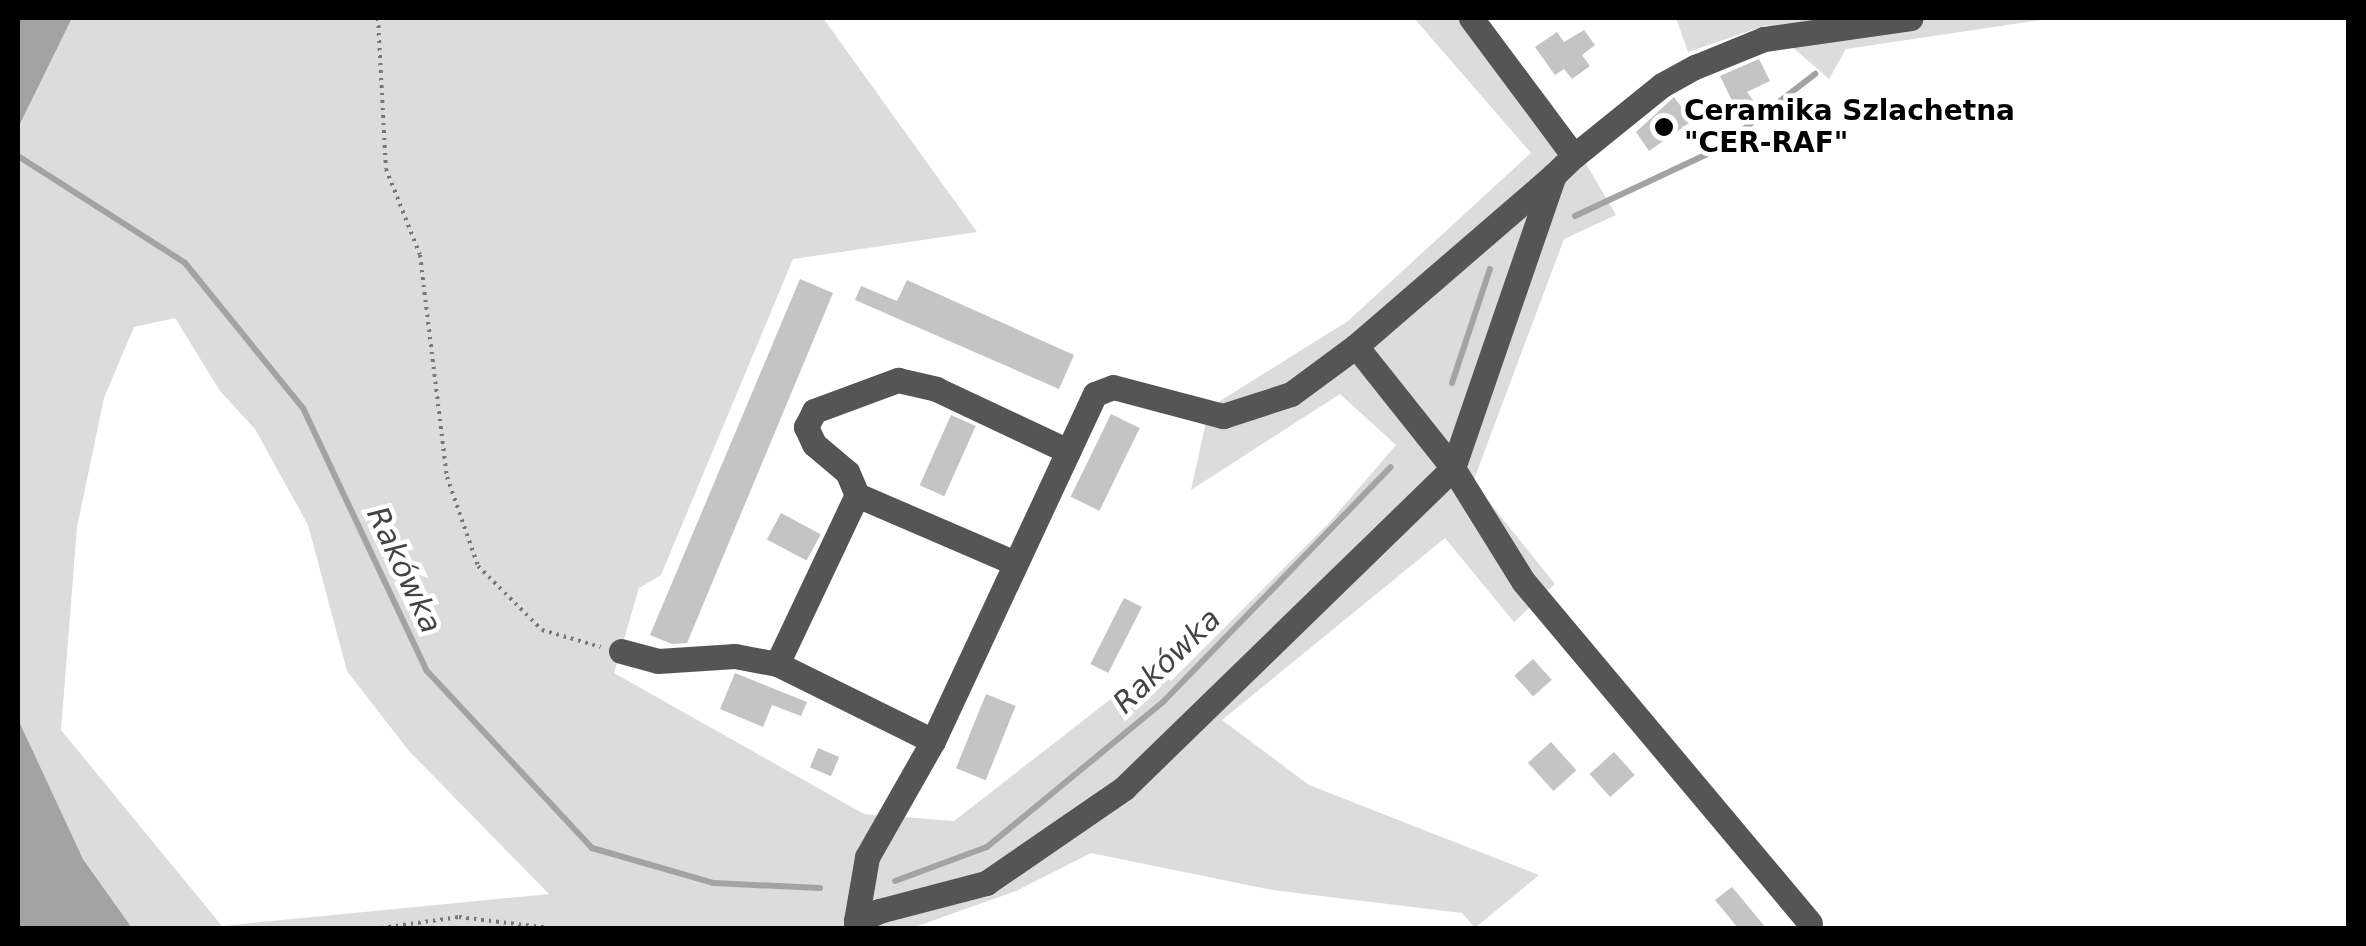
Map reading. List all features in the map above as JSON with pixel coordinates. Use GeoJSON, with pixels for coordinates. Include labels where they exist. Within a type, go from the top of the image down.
{"type":"FeatureCollection","features":[{"type":"Feature","properties":{"kind":"street"},"geometry":{"type":"LineString","coordinates":[[1471,18],[1574,156]]}},
{"type":"Feature","properties":{"kind":"street"},"geometry":{"type":"LineString","coordinates":[[1554,176],[1453,468],[1124,788],[986,883],[856,925],[867,857],[933,740],[1096,394],[1113,387],[1223,416],[1290,394],[1356,346],[1574,156],[1662,85],[1793,26],[1911,18]]}},
{"type":"Feature","properties":{"kind":"street"},"geometry":{"type":"LineString","coordinates":[[1356,346],[1453,468],[1524,582],[1810,922]]}},
{"type":"Feature","properties":{"kind":"street"},"geometry":{"type":"LineString","coordinates":[[1015,563],[857,495],[847,472],[814,444],[806,426],[814,410],[898,380],[936,389],[1068,451]]}},
{"type":"Feature","properties":{"kind":"street"},"geometry":{"type":"LineString","coordinates":[[777,664],[857,495]]}},
{"type":"Feature","properties":{"kind":"street"},"geometry":{"type":"LineString","coordinates":[[621,651],[658,661],[734,656],[777,664],[933,740]]}},
{"type":"Feature","properties":{"kind":"path"},"geometry":{"type":"LineString","coordinates":[[378,18],[386,170],[420,255],[447,477],[478,566],[542,630],[621,651]]}},
{"type":"Feature","properties":{"kind":"path"},"geometry":{"type":"LineString","coordinates":[[382,928],[459,917],[550,928]]}},
{"type":"Feature","properties":{"kind":"shaded area"},"geometry":{"type":"Polygon","coordinates":[[[18,18],[72,18],[18,128],[18,18]]]}},
{"type":"Feature","properties":{"kind":"shaded area"},"geometry":{"type":"Polygon","coordinates":[[[72,18],[823,18],[977,232],[793,259],[661,575],[639,588],[614,673],[864,814],[954,821],[1152,667],[1171,681],[1328,524],[1396,445],[1340,394],[1191,490],[1209,408],[1348,321],[1531,153],[1414,18],[1482,18],[1550,102],[1616,215],[1564,239],[1473,482],[1555,584],[1514,622],[1445,538],[1222,720],[1309,785],[1539,875],[1475,928],[1462,913],[1272,890],[1091,853],[1016,891],[912,928],[132,928],[83,859],[18,719],[18,128],[72,18]],[[175,318],[134,327],[104,398],[77,527],[61,730],[222,926],[549,894],[409,751],[347,671],[308,525],[255,429],[220,391],[175,318]]]}},
{"type":"Feature","properties":{"kind":"shaded area"},"geometry":{"type":"Polygon","coordinates":[[[1676,18],[2055,18],[1846,49],[1829,79],[1767,25],[1688,52],[1676,18]]]}},
{"type":"Feature","properties":{"kind":"shaded area"},"geometry":{"type":"Polygon","coordinates":[[[18,719],[83,859],[132,928],[18,928],[18,719]]]}},
{"type":"Feature","properties":{"kind":"building"},"geometry":{"type":"Polygon","coordinates":[[[1584,30],[1595,45],[1582,55],[1590,66],[1572,79],[1564,69],[1555,75],[1535,47],[1557,32],[1564,42],[1584,30]]]}},
{"type":"Feature","properties":{"kind":"building"},"geometry":{"type":"Polygon","coordinates":[[[1759,59],[1770,81],[1747,92],[1757,106],[1741,119],[1720,76],[1759,59]]]}},
{"type":"Feature","properties":{"kind":"building","name":"Ceramika Szlachetna \"CER-RAF\""},"geometry":{"type":"Polygon","coordinates":[[[1674,97],[1692,121],[1649,151],[1636,132],[1674,97]]]}},
{"type":"Feature","properties":{"kind":"building"},"geometry":{"type":"Polygon","coordinates":[[[800,279],[833,293],[687,643],[672,644],[650,635],[800,279]]]}},
{"type":"Feature","properties":{"kind":"building"},"geometry":{"type":"Polygon","coordinates":[[[907,280],[1074,355],[1059,389],[855,300],[861,286],[897,301],[907,280]]]}},
{"type":"Feature","properties":{"kind":"building"},"geometry":{"type":"Polygon","coordinates":[[[1111,414],[1140,428],[1099,511],[1071,497],[1111,414]]]}},
{"type":"Feature","properties":{"kind":"building"},"geometry":{"type":"Polygon","coordinates":[[[951,415],[976,426],[944,496],[920,485],[951,415]]]}},
{"type":"Feature","properties":{"kind":"building"},"geometry":{"type":"Polygon","coordinates":[[[781,513],[821,534],[807,561],[767,539],[781,513]]]}},
{"type":"Feature","properties":{"kind":"building"},"geometry":{"type":"Polygon","coordinates":[[[1124,598],[1142,607],[1108,673],[1090,664],[1124,598]]]}},
{"type":"Feature","properties":{"kind":"building"},"geometry":{"type":"Polygon","coordinates":[[[1533,659],[1552,680],[1533,697],[1514,676],[1533,659]]]}},
{"type":"Feature","properties":{"kind":"building"},"geometry":{"type":"Polygon","coordinates":[[[735,673],[807,702],[801,716],[772,705],[763,727],[720,709],[735,673]]]}},
{"type":"Feature","properties":{"kind":"building"},"geometry":{"type":"Polygon","coordinates":[[[986,694],[1016,706],[986,780],[956,768],[986,694]]]}},
{"type":"Feature","properties":{"kind":"building"},"geometry":{"type":"Polygon","coordinates":[[[1551,742],[1576,770],[1553,791],[1528,763],[1551,742]]]}},
{"type":"Feature","properties":{"kind":"building"},"geometry":{"type":"Polygon","coordinates":[[[818,748],[839,757],[831,776],[810,767],[818,748]]]}},
{"type":"Feature","properties":{"kind":"building"},"geometry":{"type":"Polygon","coordinates":[[[1614,752],[1635,775],[1610,797],[1589,774],[1614,752]]]}},
{"type":"Feature","properties":{"kind":"building"},"geometry":{"type":"Polygon","coordinates":[[[1732,887],[1766,928],[1738,928],[1715,900],[1732,887]]]}},
{"type":"Feature","properties":{"kind":"waterway","name":"Rakówka"},"geometry":{"type":"LineString","coordinates":[[1575,216],[1718,149],[1815,74]]}},
{"type":"Feature","properties":{"kind":"waterway","name":"Rakówka"},"geometry":{"type":"LineString","coordinates":[[18,156],[185,263],[303,408],[427,671],[592,848],[713,883],[820,888]]}},
{"type":"Feature","properties":{"kind":"waterway","name":"Rakówka"},"geometry":{"type":"LineString","coordinates":[[1452,383],[1490,269]]}},
{"type":"Feature","properties":{"kind":"waterway","name":"Rakówka"},"geometry":{"type":"LineString","coordinates":[[895,881],[987,847],[1163,702],[1391,467]]}},
{"type":"Feature","properties":{"kind":"place","name":"Ceramika Szlachetna \"CER-RAF\""},"geometry":{"type":"Point","coordinates":[1664,127]}}]}
